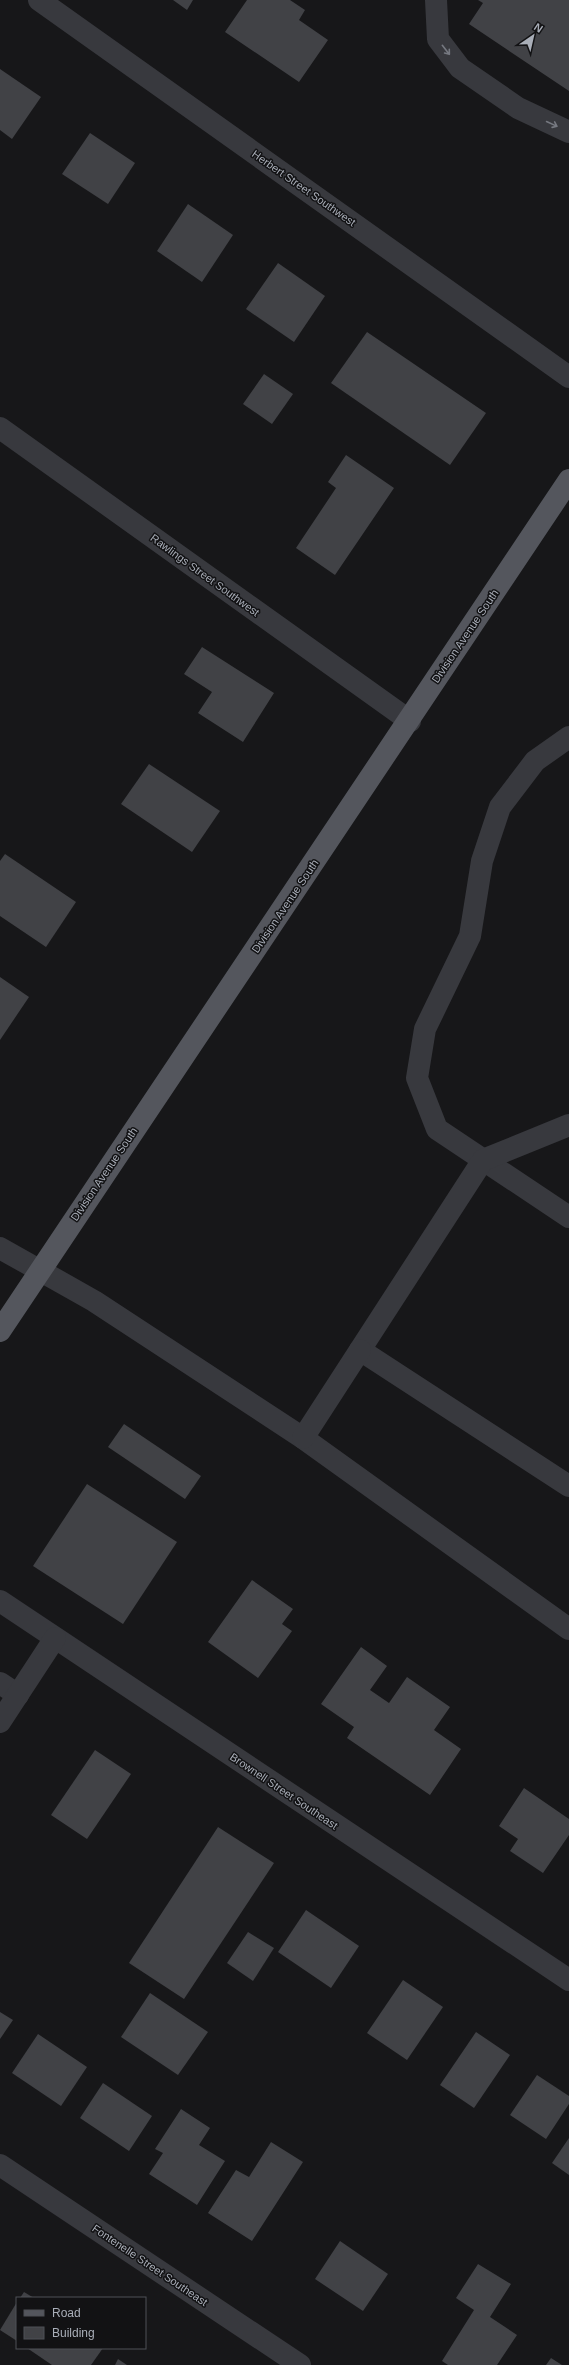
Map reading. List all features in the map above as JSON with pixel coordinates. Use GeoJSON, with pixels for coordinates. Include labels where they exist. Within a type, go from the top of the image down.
{"type":"FeatureCollection","features":[{"type":"Feature","properties":{"kind":"main road","name":"Division Avenue South"},"geometry":{"type":"LineString","coordinates":[[0,1331],[39,1270],[410,720],[569,480]]}},
{"type":"Feature","properties":{"kind":"street","name":"Herbert Street Southwest"},"geometry":{"type":"LineString","coordinates":[[39,0],[569,377]]}},
{"type":"Feature","properties":{"kind":"street"},"geometry":{"type":"LineString","coordinates":[[436,0],[438,39],[460,68],[518,108],[569,132]]}},
{"type":"Feature","properties":{"kind":"street","name":"Rawlings Street Southwest"},"geometry":{"type":"LineString","coordinates":[[0,428],[410,720]]}},
{"type":"Feature","properties":{"kind":"street"},"geometry":{"type":"LineString","coordinates":[[569,737],[535,761],[500,807],[482,861],[470,936],[424,1029],[417,1078],[437,1129],[569,1217]]}},
{"type":"Feature","properties":{"kind":"street"},"geometry":{"type":"LineString","coordinates":[[303,1438],[483,1160],[569,1125]]}},
{"type":"Feature","properties":{"kind":"street"},"geometry":{"type":"LineString","coordinates":[[0,1248],[94,1301],[303,1438],[569,1629]]}},
{"type":"Feature","properties":{"kind":"street"},"geometry":{"type":"LineString","coordinates":[[360,1350],[569,1486]]}},
{"type":"Feature","properties":{"kind":"street","name":"Brownell Street Southeast"},"geometry":{"type":"LineString","coordinates":[[0,1601],[569,1980]]}},
{"type":"Feature","properties":{"kind":"street"},"geometry":{"type":"LineString","coordinates":[[0,1722],[55,1638]]}},
{"type":"Feature","properties":{"kind":"street"},"geometry":{"type":"LineString","coordinates":[[0,1683],[18,1694]]}},
{"type":"Feature","properties":{"kind":"street","name":"Fontenelle Street Southeast"},"geometry":{"type":"LineString","coordinates":[[0,2165],[300,2365]]}},
{"type":"Feature","properties":{"kind":"building"},"geometry":{"type":"Polygon","coordinates":[[[173,0],[193,0],[187,10],[173,0]]]}},
{"type":"Feature","properties":{"kind":"building"},"geometry":{"type":"Polygon","coordinates":[[[247,0],[290,0],[305,10],[299,20],[328,40],[299,82],[225,32],[247,0]]]}},
{"type":"Feature","properties":{"kind":"building"},"geometry":{"type":"Polygon","coordinates":[[[478,0],[569,0],[569,91],[469,24],[483,3],[478,0]]]}},
{"type":"Feature","properties":{"kind":"building"},"geometry":{"type":"Polygon","coordinates":[[[0,69],[41,97],[12,139],[0,130],[0,69]]]}},
{"type":"Feature","properties":{"kind":"building"},"geometry":{"type":"Polygon","coordinates":[[[90,133],[135,163],[108,204],[62,174],[90,133]]]}},
{"type":"Feature","properties":{"kind":"building"},"geometry":{"type":"Polygon","coordinates":[[[188,204],[233,235],[202,282],[157,251],[188,204]]]}},
{"type":"Feature","properties":{"kind":"building"},"geometry":{"type":"Polygon","coordinates":[[[278,263],[325,296],[294,342],[246,309],[278,263]]]}},
{"type":"Feature","properties":{"kind":"building"},"geometry":{"type":"Polygon","coordinates":[[[367,332],[486,413],[450,465],[331,383],[367,332]]]}},
{"type":"Feature","properties":{"kind":"building"},"geometry":{"type":"Polygon","coordinates":[[[264,374],[293,394],[272,424],[243,404],[264,374]]]}},
{"type":"Feature","properties":{"kind":"building"},"geometry":{"type":"Polygon","coordinates":[[[346,455],[394,488],[335,575],[296,548],[336,488],[328,482],[346,455]]]}},
{"type":"Feature","properties":{"kind":"building"},"geometry":{"type":"Polygon","coordinates":[[[202,647],[274,693],[243,742],[198,713],[212,692],[184,674],[202,647]]]}},
{"type":"Feature","properties":{"kind":"building"},"geometry":{"type":"Polygon","coordinates":[[[149,764],[220,811],[192,852],[121,804],[149,764]]]}},
{"type":"Feature","properties":{"kind":"building"},"geometry":{"type":"Polygon","coordinates":[[[5,854],[76,902],[46,947],[0,916],[0,861],[5,854]]]}},
{"type":"Feature","properties":{"kind":"building"},"geometry":{"type":"Polygon","coordinates":[[[0,977],[29,997],[0,1040],[0,977]]]}},
{"type":"Feature","properties":{"kind":"building"},"geometry":{"type":"Polygon","coordinates":[[[124,1424],[201,1476],[185,1499],[108,1447],[124,1424]]]}},
{"type":"Feature","properties":{"kind":"building"},"geometry":{"type":"Polygon","coordinates":[[[87,1484],[177,1542],[123,1624],[33,1566],[87,1484]]]}},
{"type":"Feature","properties":{"kind":"building"},"geometry":{"type":"Polygon","coordinates":[[[252,1580],[293,1609],[282,1624],[292,1631],[258,1678],[208,1642],[252,1580]]]}},
{"type":"Feature","properties":{"kind":"building"},"geometry":{"type":"Polygon","coordinates":[[[361,1647],[387,1666],[370,1690],[389,1703],[407,1677],[450,1707],[434,1730],[461,1749],[430,1795],[347,1738],[354,1727],[321,1704],[361,1647]]]}},
{"type":"Feature","properties":{"kind":"building"},"geometry":{"type":"Polygon","coordinates":[[[95,1750],[131,1774],[87,1839],[51,1815],[95,1750]]]}},
{"type":"Feature","properties":{"kind":"building"},"geometry":{"type":"Polygon","coordinates":[[[524,1788],[569,1819],[569,1835],[543,1873],[510,1851],[518,1839],[499,1826],[524,1788]]]}},
{"type":"Feature","properties":{"kind":"building"},"geometry":{"type":"Polygon","coordinates":[[[218,1827],[274,1863],[184,1999],[129,1963],[218,1827]]]}},
{"type":"Feature","properties":{"kind":"building"},"geometry":{"type":"Polygon","coordinates":[[[306,1910],[359,1946],[331,1988],[278,1952],[306,1910]]]}},
{"type":"Feature","properties":{"kind":"building"},"geometry":{"type":"Polygon","coordinates":[[[248,1932],[274,1948],[253,1981],[227,1963],[248,1932]]]}},
{"type":"Feature","properties":{"kind":"building"},"geometry":{"type":"Polygon","coordinates":[[[403,1980],[443,2007],[407,2060],[367,2033],[403,1980]]]}},
{"type":"Feature","properties":{"kind":"building"},"geometry":{"type":"Polygon","coordinates":[[[150,1993],[208,2032],[178,2075],[121,2037],[150,1993]]]}},
{"type":"Feature","properties":{"kind":"building"},"geometry":{"type":"Polygon","coordinates":[[[0,2012],[13,2020],[0,2039],[0,2012]]]}},
{"type":"Feature","properties":{"kind":"building"},"geometry":{"type":"Polygon","coordinates":[[[476,2032],[510,2055],[474,2108],[440,2085],[476,2032]]]}},
{"type":"Feature","properties":{"kind":"building"},"geometry":{"type":"Polygon","coordinates":[[[38,2034],[87,2067],[61,2106],[12,2073],[38,2034]]]}},
{"type":"Feature","properties":{"kind":"building"},"geometry":{"type":"Polygon","coordinates":[[[537,2075],[569,2096],[569,2104],[546,2139],[510,2115],[537,2075]]]}},
{"type":"Feature","properties":{"kind":"building"},"geometry":{"type":"Polygon","coordinates":[[[103,2083],[152,2116],[129,2151],[80,2118],[103,2083]]]}},
{"type":"Feature","properties":{"kind":"building"},"geometry":{"type":"Polygon","coordinates":[[[181,2109],[210,2128],[199,2145],[225,2161],[197,2205],[149,2174],[163,2153],[155,2149],[181,2109]]]}},
{"type":"Feature","properties":{"kind":"building"},"geometry":{"type":"Polygon","coordinates":[[[569,2138],[569,2175],[552,2163],[569,2138]]]}},
{"type":"Feature","properties":{"kind":"building"},"geometry":{"type":"Polygon","coordinates":[[[271,2142],[303,2162],[252,2241],[208,2213],[236,2170],[249,2177],[271,2142]]]}},
{"type":"Feature","properties":{"kind":"building"},"geometry":{"type":"Polygon","coordinates":[[[340,2241],[388,2274],[363,2311],[315,2279],[340,2241]]]}},
{"type":"Feature","properties":{"kind":"building"},"geometry":{"type":"Polygon","coordinates":[[[478,2264],[511,2284],[490,2317],[517,2335],[497,2365],[448,2365],[442,2361],[474,2310],[456,2298],[478,2264]]]}},
{"type":"Feature","properties":{"kind":"building"},"geometry":{"type":"Polygon","coordinates":[[[24,2292],[32,2297],[21,2297],[24,2292]]]}},
{"type":"Feature","properties":{"kind":"building"},"geometry":{"type":"Polygon","coordinates":[[[16,2304],[16,2340],[0,2330],[16,2304]]]}},
{"type":"Feature","properties":{"kind":"building"},"geometry":{"type":"Polygon","coordinates":[[[28,2349],[102,2349],[91,2365],[52,2365],[28,2349]]]}},
{"type":"Feature","properties":{"kind":"building"},"geometry":{"type":"Polygon","coordinates":[[[551,2358],[562,2365],[546,2365],[551,2358]]]}},
{"type":"Feature","properties":{"kind":"building"},"geometry":{"type":"Polygon","coordinates":[[[118,2359],[127,2365],[115,2365],[118,2359]]]}}]}
